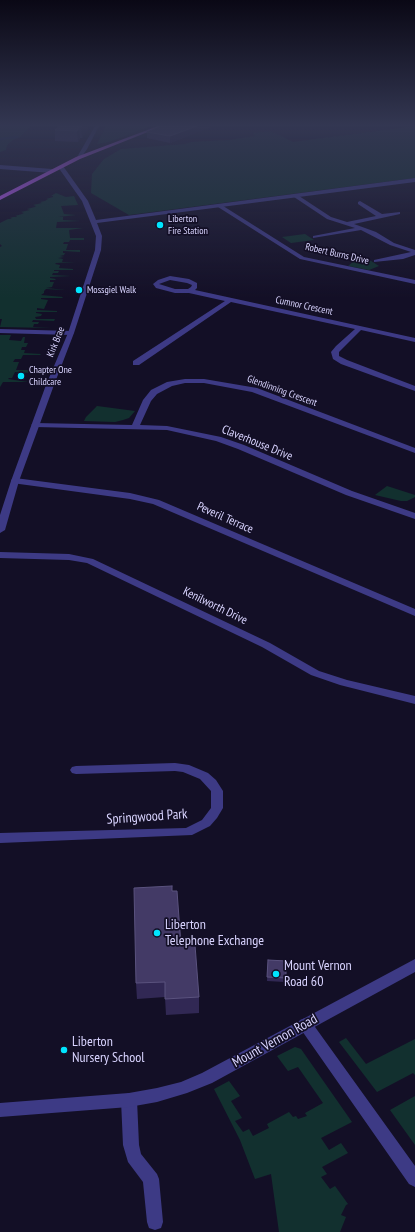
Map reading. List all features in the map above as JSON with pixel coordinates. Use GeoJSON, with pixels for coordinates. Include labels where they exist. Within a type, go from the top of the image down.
{"type":"FeatureCollection","features":[{"type":"Feature","properties":{"kind":"main road"},"geometry":{"type":"LineString","coordinates":[[0,198],[28,183]]}},
{"type":"Feature","properties":{"kind":"street","name":"Kirk Brae"},"geometry":{"type":"LineString","coordinates":[[0,530],[34,425],[71,333],[98,250],[99,236],[95,222],[85,201],[73,183]]}},
{"type":"Feature","properties":{"kind":"street"},"geometry":{"type":"LineString","coordinates":[[95,222],[389,183]]}},
{"type":"Feature","properties":{"kind":"street"},"geometry":{"type":"LineString","coordinates":[[296,196],[329,218],[362,228],[374,233],[392,244],[414,251]]}},
{"type":"Feature","properties":{"kind":"street"},"geometry":{"type":"LineString","coordinates":[[360,203],[381,216]]}},
{"type":"Feature","properties":{"kind":"street","name":"Robert Burns Drive"},"geometry":{"type":"LineString","coordinates":[[220,206],[302,258],[415,282]]}},
{"type":"Feature","properties":{"kind":"street"},"geometry":{"type":"LineString","coordinates":[[348,223],[398,213]]}},
{"type":"Feature","properties":{"kind":"street"},"geometry":{"type":"LineString","coordinates":[[315,237],[362,228]]}},
{"type":"Feature","properties":{"kind":"street"},"geometry":{"type":"LineString","coordinates":[[376,261],[403,257],[414,251]]}},
{"type":"Feature","properties":{"kind":"street","name":"Cumnor Crescent"},"geometry":{"type":"LineString","coordinates":[[189,291],[194,288],[195,284],[189,281],[170,278],[160,280],[156,284],[158,287],[166,289],[189,291],[415,340]]}},
{"type":"Feature","properties":{"kind":"street"},"geometry":{"type":"LineString","coordinates":[[136,363],[230,300]]}},
{"type":"Feature","properties":{"kind":"street"},"geometry":{"type":"LineString","coordinates":[[360,328],[338,347],[335,352],[336,357],[344,362],[415,389]]}},
{"type":"Feature","properties":{"kind":"street"},"geometry":{"type":"LineString","coordinates":[[0,331],[71,333]]}},
{"type":"Feature","properties":{"kind":"street","name":"Glendinning Crescent"},"geometry":{"type":"LineString","coordinates":[[135,427],[147,400],[154,392],[170,384],[185,381],[204,381],[254,390],[415,451]]}},
{"type":"Feature","properties":{"kind":"street","name":"Claverhouse Drive"},"geometry":{"type":"LineString","coordinates":[[34,425],[167,428],[218,439],[241,447],[349,493],[411,515]]}},
{"type":"Feature","properties":{"kind":"street","name":"Peveril Terrace"},"geometry":{"type":"LineString","coordinates":[[15,481],[130,496],[156,502],[415,614]]}},
{"type":"Feature","properties":{"kind":"street"},"geometry":{"type":"LineString","coordinates":[[411,515],[415,507]]}},
{"type":"Feature","properties":{"kind":"street","name":"Kenilworth Drive"},"geometry":{"type":"LineString","coordinates":[[0,555],[69,557],[90,561],[266,645],[316,673],[339,681],[415,700]]}},
{"type":"Feature","properties":{"kind":"street","name":"Springwood Park"},"geometry":{"type":"LineString","coordinates":[[0,838],[188,832],[206,822],[217,808],[217,791],[212,783],[204,776],[185,768],[76,770]]}},
{"type":"Feature","properties":{"kind":"street","name":"Mount Vernon Road"},"geometry":{"type":"LineString","coordinates":[[0,1110],[129,1100],[169,1092],[207,1078],[415,965]]}},
{"type":"Feature","properties":{"kind":"street"},"geometry":{"type":"LineString","coordinates":[[305,1024],[415,1178]]}},
{"type":"Feature","properties":{"kind":"street"},"geometry":{"type":"LineString","coordinates":[[129,1100],[131,1145],[134,1157],[152,1179],[155,1222]]}},
{"type":"Feature","properties":{"kind":"green space"},"geometry":{"type":"Polygon","coordinates":[[[92,183],[373,183],[129,215],[91,193],[92,183]]]}},
{"type":"Feature","properties":{"kind":"green space"},"geometry":{"type":"Polygon","coordinates":[[[56,193],[66,197],[74,196],[78,205],[61,206],[64,214],[76,215],[58,217],[63,217],[63,220],[80,221],[57,222],[56,228],[83,228],[69,230],[70,238],[84,238],[84,240],[70,240],[69,242],[64,242],[63,244],[68,244],[66,250],[80,250],[80,252],[63,251],[63,253],[65,253],[64,255],[60,256],[64,257],[58,258],[63,259],[62,262],[76,262],[55,264],[60,265],[59,268],[73,270],[54,270],[59,271],[58,273],[53,273],[52,275],[71,276],[50,277],[56,279],[50,280],[50,282],[54,282],[52,287],[46,288],[66,290],[46,289],[41,295],[63,297],[41,298],[48,300],[44,309],[37,308],[37,310],[57,312],[36,312],[42,314],[41,316],[35,317],[36,319],[55,319],[54,321],[33,320],[32,322],[39,322],[38,324],[34,324],[33,327],[51,328],[0,327],[2,319],[0,319],[0,247],[2,246],[0,244],[0,223],[24,213],[21,212],[30,210],[27,209],[35,207],[36,206],[33,205],[42,203],[40,202],[53,197],[51,196],[56,193]]]}},
{"type":"Feature","properties":{"kind":"green space"},"geometry":{"type":"Polygon","coordinates":[[[305,234],[314,240],[291,243],[282,237],[305,234]]]}},
{"type":"Feature","properties":{"kind":"green space"},"geometry":{"type":"Polygon","coordinates":[[[368,259],[379,266],[369,270],[348,266],[353,262],[368,259]]]}},
{"type":"Feature","properties":{"kind":"green space"},"geometry":{"type":"Polygon","coordinates":[[[0,335],[11,335],[9,340],[21,341],[23,337],[25,337],[24,343],[28,343],[26,347],[22,347],[21,350],[25,350],[24,353],[41,354],[23,355],[21,359],[15,359],[13,362],[19,362],[16,370],[33,370],[32,373],[15,372],[12,378],[8,379],[28,382],[3,382],[0,387],[0,335]]]}},
{"type":"Feature","properties":{"kind":"green space"},"geometry":{"type":"Polygon","coordinates":[[[97,406],[135,411],[129,418],[115,422],[84,421],[97,406]]]}},
{"type":"Feature","properties":{"kind":"green space"},"geometry":{"type":"Polygon","coordinates":[[[387,486],[415,495],[415,497],[407,501],[401,501],[375,495],[387,486]]]}},
{"type":"Feature","properties":{"kind":"green space"},"geometry":{"type":"Polygon","coordinates":[[[346,1038],[366,1064],[415,1039],[415,1075],[413,1073],[377,1092],[339,1042],[346,1038]]]}},
{"type":"Feature","properties":{"kind":"green space"},"geometry":{"type":"Polygon","coordinates":[[[295,1047],[301,1049],[352,1122],[321,1138],[329,1150],[341,1143],[348,1153],[322,1167],[327,1174],[321,1177],[330,1189],[335,1186],[348,1204],[341,1215],[346,1217],[340,1232],[279,1232],[271,1174],[255,1179],[240,1140],[214,1089],[229,1081],[240,1096],[231,1101],[242,1118],[235,1121],[243,1132],[249,1129],[253,1136],[269,1128],[267,1124],[289,1112],[293,1117],[296,1116],[298,1119],[307,1116],[305,1113],[323,1103],[298,1067],[288,1071],[277,1056],[295,1047]]]}},
{"type":"Feature","properties":{"kind":"green space"},"geometry":{"type":"Polygon","coordinates":[[[415,1096],[415,1145],[390,1110],[415,1096]]]}},
{"type":"Feature","properties":{"kind":"building","name":"Liberton Telephone Exchange"},"geometry":{"type":"Polygon","coordinates":[[[172,886],[172,891],[177,891],[181,945],[195,945],[199,997],[165,999],[165,982],[136,983],[134,888],[172,886]]]}},
{"type":"Feature","properties":{"kind":"building","name":"Mount Vernon Road 60"},"geometry":{"type":"Polygon","coordinates":[[[268,960],[286,961],[286,978],[267,977],[268,960]]]}},
{"type":"Feature","properties":{"kind":"place","name":"Liberton Fire Station"},"geometry":{"type":"Point","coordinates":[160,225]}},
{"type":"Feature","properties":{"kind":"place","name":"Mossgiel Walk"},"geometry":{"type":"Point","coordinates":[79,290]}},
{"type":"Feature","properties":{"kind":"place","name":"Chapter One Childcare"},"geometry":{"type":"Point","coordinates":[21,376]}},
{"type":"Feature","properties":{"kind":"place","name":"Liberton Telephone Exchange"},"geometry":{"type":"Point","coordinates":[157,933]}},
{"type":"Feature","properties":{"kind":"place","name":"Mount Vernon Road 60"},"geometry":{"type":"Point","coordinates":[276,974]}},
{"type":"Feature","properties":{"kind":"place","name":"Liberton Nursery School"},"geometry":{"type":"Point","coordinates":[64,1050]}}]}
